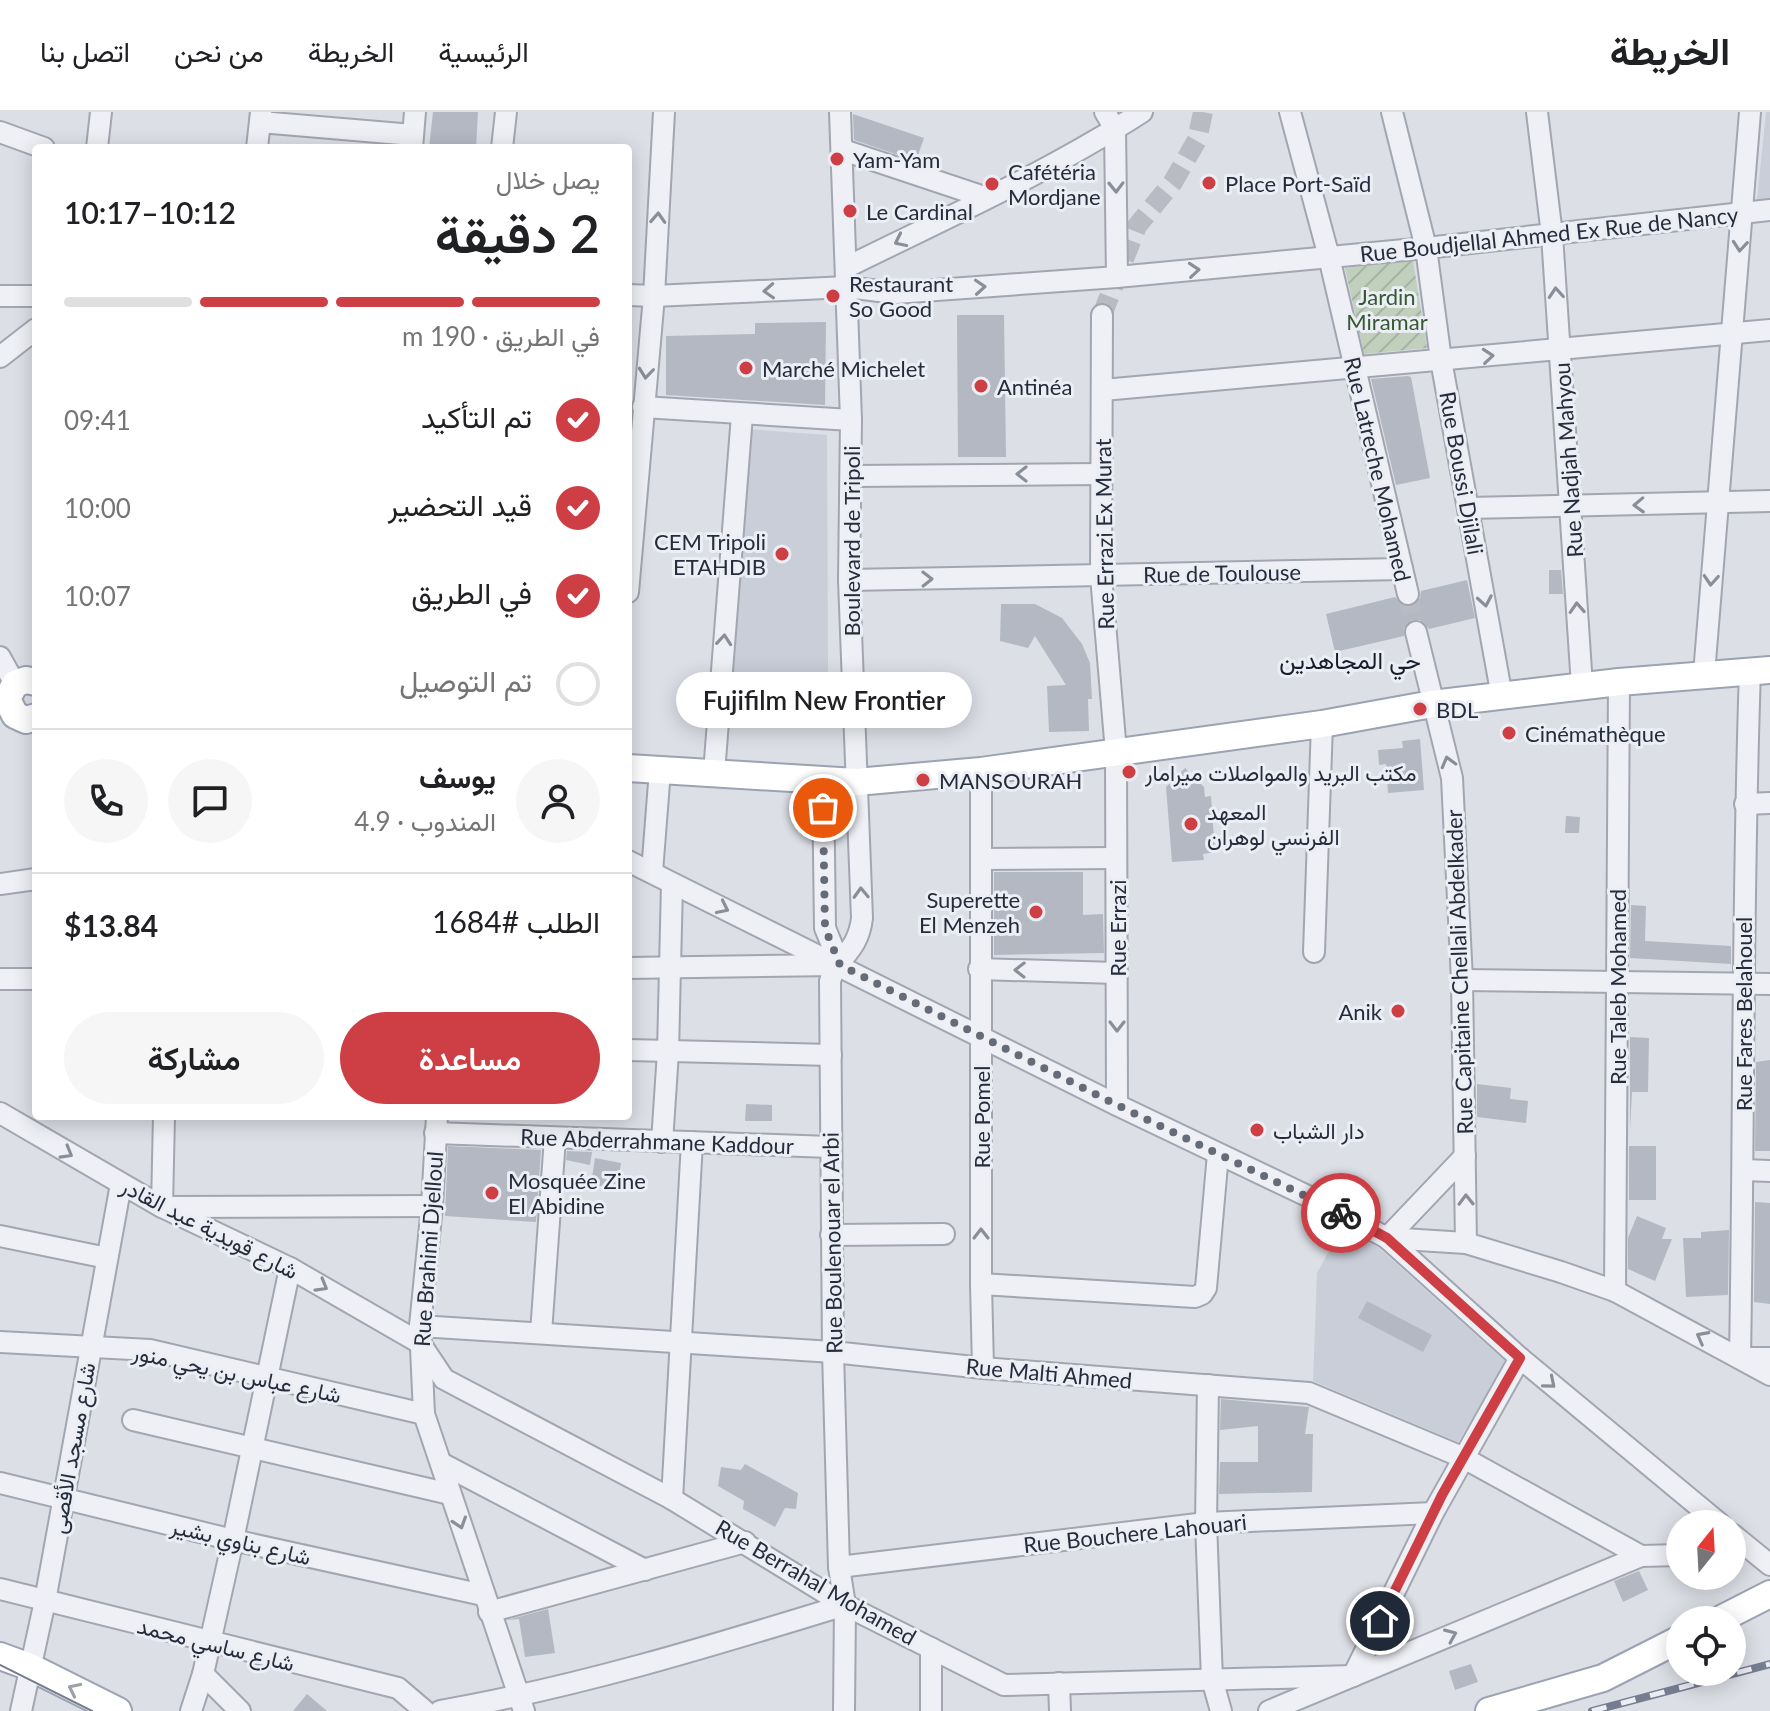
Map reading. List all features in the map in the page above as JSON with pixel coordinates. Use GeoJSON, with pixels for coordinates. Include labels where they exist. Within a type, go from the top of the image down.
{"type":"FeatureCollection","features":[{"type":"Feature","properties":{"kind":"main road"},"geometry":{"type":"LineString","coordinates":[[632,768],[856,782],[981,771],[1322,724],[1432,704],[1619,682],[1760,670]]}},
{"type":"Feature","properties":{"kind":"main road"},"geometry":{"type":"LineString","coordinates":[[19,717],[8,705],[8,693],[26,683]]}},
{"type":"Feature","properties":{"kind":"main road"},"geometry":{"type":"LineString","coordinates":[[1746,1606],[1770,1594]]}},
{"type":"Feature","properties":{"kind":"main road"},"geometry":{"type":"LineString","coordinates":[[1489,1711],[1603,1678],[1666,1646]]}},
{"type":"Feature","properties":{"kind":"main road"},"geometry":{"type":"LineString","coordinates":[[0,1656],[30,1667],[118,1711]]}},
{"type":"Feature","properties":{"kind":"street"},"geometry":{"type":"LineString","coordinates":[[97,144],[101,112]]}},
{"type":"Feature","properties":{"kind":"street"},"geometry":{"type":"LineString","coordinates":[[257,144],[260,117],[412,142],[415,112]]}},
{"type":"Feature","properties":{"kind":"street"},"geometry":{"type":"LineString","coordinates":[[502,144],[506,112]]}},
{"type":"Feature","properties":{"kind":"street"},"geometry":{"type":"LineString","coordinates":[[632,543],[654,296],[664,112]]}},
{"type":"Feature","properties":{"kind":"street","name":"Boulevard de Tripoli"},"geometry":{"type":"LineString","coordinates":[[840,112],[851,420],[849,580],[862,918],[854,948],[840,965]]}},
{"type":"Feature","properties":{"kind":"street"},"geometry":{"type":"LineString","coordinates":[[632,295],[654,296],[847,277],[987,198],[1110,120],[1142,112]]}},
{"type":"Feature","properties":{"kind":"street","name":"Rue Latreche Mohamed"},"geometry":{"type":"LineString","coordinates":[[1290,112],[1329,257],[1408,594]]}},
{"type":"Feature","properties":{"kind":"street","name":"Rue Boussi Djilali"},"geometry":{"type":"LineString","coordinates":[[1392,112],[1426,248],[1441,360],[1502,697]]}},
{"type":"Feature","properties":{"kind":"street","name":"Rue Nadjah Mahyou"},"geometry":{"type":"LineString","coordinates":[[1537,112],[1552,235],[1582,686]]}},
{"type":"Feature","properties":{"kind":"street"},"geometry":{"type":"LineString","coordinates":[[1704,674],[1750,112]]}},
{"type":"Feature","properties":{"kind":"street"},"geometry":{"type":"LineString","coordinates":[[1110,120],[1117,277]]}},
{"type":"Feature","properties":{"kind":"street"},"geometry":{"type":"LineString","coordinates":[[0,132],[33,144]]}},
{"type":"Feature","properties":{"kind":"street"},"geometry":{"type":"LineString","coordinates":[[843,150],[987,198]]}},
{"type":"Feature","properties":{"kind":"street","name":"Rue Boudjellal Ahmed Ex Rue de Nancy"},"geometry":{"type":"LineString","coordinates":[[847,277],[895,293],[1117,277],[1426,248],[1770,210]]}},
{"type":"Feature","properties":{"kind":"street"},"geometry":{"type":"LineString","coordinates":[[0,296],[32,296]]}},
{"type":"Feature","properties":{"kind":"street","name":"Rue Errazi Ex Murat"},"geometry":{"type":"LineString","coordinates":[[1102,315],[1101,576],[1116,752]]}},
{"type":"Feature","properties":{"kind":"street"},"geometry":{"type":"LineString","coordinates":[[1103,390],[1770,330]]}},
{"type":"Feature","properties":{"kind":"street"},"geometry":{"type":"LineString","coordinates":[[0,357],[32,332]]}},
{"type":"Feature","properties":{"kind":"street"},"geometry":{"type":"LineString","coordinates":[[643,407],[851,420]]}},
{"type":"Feature","properties":{"kind":"street"},"geometry":{"type":"LineString","coordinates":[[714,773],[742,415]]}},
{"type":"Feature","properties":{"kind":"street"},"geometry":{"type":"LineString","coordinates":[[852,476],[1100,474]]}},
{"type":"Feature","properties":{"kind":"street"},"geometry":{"type":"LineString","coordinates":[[1468,508],[1770,501]]}},
{"type":"Feature","properties":{"kind":"street","name":"Rue de Toulouse"},"geometry":{"type":"LineString","coordinates":[[849,580],[1402,569]]}},
{"type":"Feature","properties":{"kind":"street"},"geometry":{"type":"LineString","coordinates":[[1416,632],[1432,704]]}},
{"type":"Feature","properties":{"kind":"street"},"geometry":{"type":"LineString","coordinates":[[0,657],[26,683]]}},
{"type":"Feature","properties":{"kind":"street","name":"Rue Fares Belahouel"},"geometry":{"type":"LineString","coordinates":[[1740,1358],[1745,804],[1760,670]]}},
{"type":"Feature","properties":{"kind":"street","name":"Rue Taleb Mohamed"},"geometry":{"type":"LineString","coordinates":[[1615,1291],[1619,682]]}},
{"type":"Feature","properties":{"kind":"street","name":"Rue Capitaine Chellali Abdelkader"},"geometry":{"type":"LineString","coordinates":[[1432,704],[1452,778],[1462,980],[1466,1243]]}},
{"type":"Feature","properties":{"kind":"street"},"geometry":{"type":"LineString","coordinates":[[1314,952],[1322,724]]}},
{"type":"Feature","properties":{"kind":"street","name":"Rue Errazi"},"geometry":{"type":"LineString","coordinates":[[1116,752],[1117,1105]]}},
{"type":"Feature","properties":{"kind":"street"},"geometry":{"type":"LineString","coordinates":[[652,872],[660,770]]}},
{"type":"Feature","properties":{"kind":"street","name":"Rue Pomel"},"geometry":{"type":"LineString","coordinates":[[981,771],[979,969],[983,1368]]}},
{"type":"Feature","properties":{"kind":"street"},"geometry":{"type":"LineString","coordinates":[[823,780],[825,928],[840,965]]}},
{"type":"Feature","properties":{"kind":"street"},"geometry":{"type":"LineString","coordinates":[[1745,804],[1770,803]]}},
{"type":"Feature","properties":{"kind":"street"},"geometry":{"type":"LineString","coordinates":[[981,859],[1116,858]]}},
{"type":"Feature","properties":{"kind":"street"},"geometry":{"type":"LineString","coordinates":[[632,863],[1117,1105],[1322,1203],[1387,1238],[1520,1358],[1703,1510]]}},
{"type":"Feature","properties":{"kind":"street"},"geometry":{"type":"LineString","coordinates":[[0,884],[32,880]]}},
{"type":"Feature","properties":{"kind":"street"},"geometry":{"type":"LineString","coordinates":[[662,1142],[668,1052],[672,884]]}},
{"type":"Feature","properties":{"kind":"street"},"geometry":{"type":"LineString","coordinates":[[632,968],[840,965]]}},
{"type":"Feature","properties":{"kind":"street","name":"Rue Boulenouar el Arbi"},"geometry":{"type":"LineString","coordinates":[[840,965],[830,981],[830,1147],[839,1567],[845,1605],[844,1711]]}},
{"type":"Feature","properties":{"kind":"street"},"geometry":{"type":"LineString","coordinates":[[979,969],[1117,973]]}},
{"type":"Feature","properties":{"kind":"street"},"geometry":{"type":"LineString","coordinates":[[0,979],[32,979]]}},
{"type":"Feature","properties":{"kind":"street"},"geometry":{"type":"LineString","coordinates":[[1462,980],[1770,984]]}},
{"type":"Feature","properties":{"kind":"street"},"geometry":{"type":"LineString","coordinates":[[632,1050],[831,1055]]}},
{"type":"Feature","properties":{"kind":"street","name":"شارع قويدية عبد القادر"},"geometry":{"type":"LineString","coordinates":[[0,1113],[162,1207],[420,1334]]}},
{"type":"Feature","properties":{"kind":"street"},"geometry":{"type":"LineString","coordinates":[[164,1120],[162,1207],[432,1206]]}},
{"type":"Feature","properties":{"kind":"street","name":"Rue Abderrahmane Kaddour"},"geometry":{"type":"LineString","coordinates":[[436,1125],[555,1138],[830,1147]]}},
{"type":"Feature","properties":{"kind":"street","name":"Rue Brahimi Djelloul"},"geometry":{"type":"LineString","coordinates":[[436,1125],[420,1334],[424,1414],[522,1704]]}},
{"type":"Feature","properties":{"kind":"street"},"geometry":{"type":"LineString","coordinates":[[541,1333],[555,1138]]}},
{"type":"Feature","properties":{"kind":"street"},"geometry":{"type":"LineString","coordinates":[[672,1499],[692,1142]]}},
{"type":"Feature","properties":{"kind":"street"},"geometry":{"type":"LineString","coordinates":[[981,1284],[1195,1297],[1202,1294],[1206,1288],[1218,1154]]}},
{"type":"Feature","properties":{"kind":"street"},"geometry":{"type":"LineString","coordinates":[[1387,1238],[1465,1156]]}},
{"type":"Feature","properties":{"kind":"street"},"geometry":{"type":"LineString","coordinates":[[1743,1170],[1770,1171]]}},
{"type":"Feature","properties":{"kind":"street","name":"شارع مسجد الأقصى"},"geometry":{"type":"LineString","coordinates":[[21,1711],[45,1601],[121,1184]]}},
{"type":"Feature","properties":{"kind":"street"},"geometry":{"type":"LineString","coordinates":[[831,1235],[944,1234]]}},
{"type":"Feature","properties":{"kind":"street"},"geometry":{"type":"LineString","coordinates":[[0,1236],[107,1258]]}},
{"type":"Feature","properties":{"kind":"street"},"geometry":{"type":"LineString","coordinates":[[1387,1238],[1466,1243],[1615,1291],[1770,1375]]}},
{"type":"Feature","properties":{"kind":"street"},"geometry":{"type":"LineString","coordinates":[[191,1711],[203,1674],[233,1540],[290,1268]]}},
{"type":"Feature","properties":{"kind":"street","name":"Rue Malti Ahmed"},"geometry":{"type":"LineString","coordinates":[[420,1334],[541,1333],[833,1352],[983,1368],[1309,1393],[1462,1457],[1641,1556]]}},
{"type":"Feature","properties":{"kind":"street","name":"Rue Berrahal Mohamed"},"geometry":{"type":"LineString","coordinates":[[420,1334],[444,1379],[672,1499],[845,1605],[1004,1685],[1353,1676]]}},
{"type":"Feature","properties":{"kind":"street","name":"شارع عباس بن يحي منور"},"geometry":{"type":"LineString","coordinates":[[0,1342],[150,1350],[424,1414]]}},
{"type":"Feature","properties":{"kind":"street"},"geometry":{"type":"LineString","coordinates":[[1353,1676],[1462,1457],[1520,1358]]}},
{"type":"Feature","properties":{"kind":"street"},"geometry":{"type":"LineString","coordinates":[[1740,1358],[1770,1358]]}},
{"type":"Feature","properties":{"kind":"street"},"geometry":{"type":"LineString","coordinates":[[1208,1385],[1206,1523],[1212,1679],[1221,1711]]}},
{"type":"Feature","properties":{"kind":"street"},"geometry":{"type":"LineString","coordinates":[[133,1420],[450,1494]]}},
{"type":"Feature","properties":{"kind":"street"},"geometry":{"type":"LineString","coordinates":[[441,1463],[645,1570]]}},
{"type":"Feature","properties":{"kind":"street","name":"شارع بناوي بشير"},"geometry":{"type":"LineString","coordinates":[[0,1483],[486,1604]]}},
{"type":"Feature","properties":{"kind":"street","name":"Rue Bouchere Lahouari"},"geometry":{"type":"LineString","coordinates":[[839,1567],[1206,1523],[1433,1513]]}},
{"type":"Feature","properties":{"kind":"street"},"geometry":{"type":"LineString","coordinates":[[486,1604],[645,1570],[745,1542]]}},
{"type":"Feature","properties":{"kind":"street"},"geometry":{"type":"LineString","coordinates":[[1746,1542],[1765,1554]]}},
{"type":"Feature","properties":{"kind":"street"},"geometry":{"type":"LineString","coordinates":[[1269,1711],[1641,1556],[1666,1555]]}},
{"type":"Feature","properties":{"kind":"street","name":"شارع ساسي محمد"},"geometry":{"type":"LineString","coordinates":[[0,1589],[402,1690],[425,1711]]}},
{"type":"Feature","properties":{"kind":"street"},"geometry":{"type":"LineString","coordinates":[[440,1711],[522,1704],[845,1605]]}},
{"type":"Feature","properties":{"kind":"street"},"geometry":{"type":"LineString","coordinates":[[931,1648],[931,1711]]}},
{"type":"Feature","properties":{"kind":"street"},"geometry":{"type":"LineString","coordinates":[[203,1674],[240,1711]]}},
{"type":"Feature","properties":{"kind":"street"},"geometry":{"type":"LineString","coordinates":[[1059,1683],[1060,1711]]}},
{"type":"Feature","properties":{"kind":"street"},"geometry":{"type":"LineString","coordinates":[[402,1690],[405,1711]]}},
{"type":"Feature","properties":{"kind":"shaded area"},"geometry":{"type":"Polygon","coordinates":[[[1766,112],[1770,112],[1770,199],[1757,200],[1766,112]]]}},
{"type":"Feature","properties":{"kind":"shaded area","name":"CEM Tripoli ETAHDIB"},"geometry":{"type":"Polygon","coordinates":[[[747,429],[827,435],[828,673],[725,688],[747,429]]]}},
{"type":"Feature","properties":{"kind":"shaded area"},"geometry":{"type":"Polygon","coordinates":[[[1343,1226],[1379,1248],[1507,1363],[1458,1442],[1313,1381],[1317,1273],[1343,1226]]]}},
{"type":"Feature","properties":{"kind":"green space","name":"Jardin Miramar"},"geometry":{"type":"Polygon","coordinates":[[[1413,260],[1427,348],[1364,354],[1345,268],[1413,260]]]}},
{"type":"Feature","properties":{"kind":"building"},"geometry":{"type":"Polygon","coordinates":[[[433,112],[478,112],[476,144],[429,144],[433,112]]]}},
{"type":"Feature","properties":{"kind":"building"},"geometry":{"type":"Polygon","coordinates":[[[853,114],[924,138],[916,161],[854,140],[853,114]]]}},
{"type":"Feature","properties":{"kind":"building","name":"Antinéa"},"geometry":{"type":"Polygon","coordinates":[[[957,315],[1004,315],[1006,457],[958,457],[957,315]]]}},
{"type":"Feature","properties":{"kind":"building","name":"Marché Michelet"},"geometry":{"type":"Polygon","coordinates":[[[826,322],[825,405],[666,395],[666,336],[755,334],[755,323],[826,322]]]}},
{"type":"Feature","properties":{"kind":"building"},"geometry":{"type":"Polygon","coordinates":[[[1411,377],[1430,478],[1396,485],[1371,379],[1411,377]]]}},
{"type":"Feature","properties":{"kind":"building"},"geometry":{"type":"Polygon","coordinates":[[[1549,570],[1561,570],[1563,594],[1549,594],[1549,570]]]}},
{"type":"Feature","properties":{"kind":"building"},"geometry":{"type":"Polygon","coordinates":[[[1467,580],[1475,618],[1429,629],[1420,620],[1412,620],[1404,628],[1404,636],[1335,652],[1326,614],[1395,597],[1404,606],[1412,606],[1420,598],[1421,591],[1467,580]]]}},
{"type":"Feature","properties":{"kind":"building"},"geometry":{"type":"Polygon","coordinates":[[[1001,604],[1035,604],[1062,618],[1082,644],[1090,663],[1092,699],[1088,699],[1089,731],[1049,732],[1047,686],[1066,685],[1035,636],[1028,648],[1000,641],[1001,604]]]}},
{"type":"Feature","properties":{"kind":"building"},"geometry":{"type":"Polygon","coordinates":[[[1420,739],[1424,790],[1388,793],[1386,764],[1379,765],[1378,750],[1403,748],[1402,741],[1420,739]]]}},
{"type":"Feature","properties":{"kind":"building","name":"المعهد الفرنسي لوهران"},"geometry":{"type":"Polygon","coordinates":[[[1185,768],[1204,787],[1205,797],[1211,796],[1215,852],[1203,854],[1204,860],[1172,862],[1166,787],[1185,768]]]}},
{"type":"Feature","properties":{"kind":"building"},"geometry":{"type":"Polygon","coordinates":[[[1566,816],[1580,817],[1579,833],[1565,833],[1566,816]]]}},
{"type":"Feature","properties":{"kind":"building","name":"Superette El Menzeh"},"geometry":{"type":"Polygon","coordinates":[[[994,872],[1083,872],[1083,915],[1103,914],[1104,953],[994,955],[994,872]]]}},
{"type":"Feature","properties":{"kind":"building"},"geometry":{"type":"Polygon","coordinates":[[[1631,905],[1646,906],[1645,941],[1731,946],[1731,964],[1630,958],[1631,905]]]}},
{"type":"Feature","properties":{"kind":"building"},"geometry":{"type":"Polygon","coordinates":[[[1630,1037],[1649,1038],[1648,1092],[1632,1092],[1630,1130],[1630,1037]]]}},
{"type":"Feature","properties":{"kind":"building"},"geometry":{"type":"Polygon","coordinates":[[[1770,1060],[1770,1151],[1755,1151],[1756,1062],[1770,1060]]]}},
{"type":"Feature","properties":{"kind":"building"},"geometry":{"type":"Polygon","coordinates":[[[1477,1084],[1511,1088],[1510,1099],[1528,1101],[1526,1123],[1477,1117],[1477,1084]]]}},
{"type":"Feature","properties":{"kind":"building"},"geometry":{"type":"Polygon","coordinates":[[[746,1104],[772,1105],[772,1121],[745,1121],[746,1104]]]}},
{"type":"Feature","properties":{"kind":"building","name":"Mosquée Zine El Abidine"},"geometry":{"type":"Polygon","coordinates":[[[448,1146],[541,1150],[536,1222],[445,1216],[448,1146]]]}},
{"type":"Feature","properties":{"kind":"building"},"geometry":{"type":"Polygon","coordinates":[[[1629,1146],[1656,1146],[1656,1200],[1629,1200],[1629,1146]]]}},
{"type":"Feature","properties":{"kind":"building"},"geometry":{"type":"Polygon","coordinates":[[[567,1151],[592,1152],[590,1165],[566,1160],[567,1151]]]}},
{"type":"Feature","properties":{"kind":"building"},"geometry":{"type":"Polygon","coordinates":[[[595,1158],[621,1163],[617,1189],[591,1184],[595,1158]]]}},
{"type":"Feature","properties":{"kind":"building"},"geometry":{"type":"Polygon","coordinates":[[[1755,1202],[1770,1203],[1770,1304],[1754,1302],[1755,1202]]]}},
{"type":"Feature","properties":{"kind":"building"},"geometry":{"type":"Polygon","coordinates":[[[1637,1216],[1666,1228],[1662,1239],[1672,1239],[1655,1281],[1628,1269],[1628,1238],[1637,1216]]]}},
{"type":"Feature","properties":{"kind":"building"},"geometry":{"type":"Polygon","coordinates":[[[1729,1230],[1728,1295],[1686,1297],[1683,1238],[1701,1238],[1701,1232],[1729,1230]]]}},
{"type":"Feature","properties":{"kind":"building"},"geometry":{"type":"Polygon","coordinates":[[[1367,1301],[1432,1335],[1423,1352],[1358,1318],[1367,1301]]]}},
{"type":"Feature","properties":{"kind":"building"},"geometry":{"type":"Polygon","coordinates":[[[1221,1399],[1309,1407],[1305,1434],[1313,1434],[1312,1492],[1219,1494],[1220,1462],[1258,1462],[1258,1426],[1220,1430],[1221,1399]]]}},
{"type":"Feature","properties":{"kind":"building"},"geometry":{"type":"Polygon","coordinates":[[[745,1464],[798,1493],[796,1509],[785,1508],[775,1527],[743,1509],[744,1501],[718,1486],[721,1467],[741,1470],[745,1464]]]}},
{"type":"Feature","properties":{"kind":"building"},"geometry":{"type":"Polygon","coordinates":[[[1639,1571],[1648,1590],[1623,1602],[1614,1581],[1639,1571]]]}},
{"type":"Feature","properties":{"kind":"building"},"geometry":{"type":"Polygon","coordinates":[[[548,1609],[555,1653],[525,1657],[519,1619],[507,1620],[548,1609]]]}},
{"type":"Feature","properties":{"kind":"building"},"geometry":{"type":"Polygon","coordinates":[[[1471,1664],[1478,1682],[1455,1690],[1449,1671],[1471,1664]]]}},
{"type":"Feature","properties":{"kind":"building"},"geometry":{"type":"Polygon","coordinates":[[[307,1694],[327,1711],[293,1711],[307,1694]]]}},
{"type":"Feature","properties":{"kind":"tunnel"},"geometry":{"type":"LineString","coordinates":[[1102,315],[1137,226],[1173,182],[1197,140],[1203,112]]}},
{"type":"Feature","properties":{"kind":"tunnel"},"geometry":{"type":"LineString","coordinates":[[1408,594],[1416,632]]}},
{"type":"Feature","properties":{"kind":"tram line"},"geometry":{"type":"LineString","coordinates":[[0,1665],[92,1711]]}},
{"type":"Feature","properties":{"kind":"railway"},"geometry":{"type":"LineString","coordinates":[[1592,1711],[1770,1664]]}},
{"type":"Feature","properties":{"kind":"way so far"},"geometry":{"type":"LineString","coordinates":[[823,808],[824,919],[827,938],[840,965],[1117,1105],[1341,1213]]}},
{"type":"Feature","properties":{"kind":"place","name":"Yam-Yam"},"geometry":{"type":"Point","coordinates":[837,159]}},
{"type":"Feature","properties":{"kind":"place","name":"Place Port-Saïd"},"geometry":{"type":"Point","coordinates":[1209,183]}},
{"type":"Feature","properties":{"kind":"place","name":"Cafétéria Mordjane"},"geometry":{"type":"Point","coordinates":[992,184]}},
{"type":"Feature","properties":{"kind":"place","name":"Le Cardinal"},"geometry":{"type":"Point","coordinates":[850,211]}},
{"type":"Feature","properties":{"kind":"place","name":"Restaurant So Good"},"geometry":{"type":"Point","coordinates":[833,296]}},
{"type":"Feature","properties":{"kind":"place","name":"Marché Michelet"},"geometry":{"type":"Point","coordinates":[746,368]}},
{"type":"Feature","properties":{"kind":"place","name":"Antinéa"},"geometry":{"type":"Point","coordinates":[981,386]}},
{"type":"Feature","properties":{"kind":"place","name":"CEM Tripoli ETAHDIB"},"geometry":{"type":"Point","coordinates":[782,554]}},
{"type":"Feature","properties":{"kind":"place","name":"BDL"},"geometry":{"type":"Point","coordinates":[1420,709]}},
{"type":"Feature","properties":{"kind":"place","name":"Cinémathèque"},"geometry":{"type":"Point","coordinates":[1509,733]}},
{"type":"Feature","properties":{"kind":"place","name":"مكتب البريد والمواصلات ميرامار"},"geometry":{"type":"Point","coordinates":[1129,772]}},
{"type":"Feature","properties":{"kind":"place","name":"MANSOURAH"},"geometry":{"type":"Point","coordinates":[923,780]}},
{"type":"Feature","properties":{"kind":"place","name":"Fujifilm New Frontier"},"geometry":{"type":"Point","coordinates":[823,808]}},
{"type":"Feature","properties":{"kind":"place","name":"المعهد الفرنسي لوهران"},"geometry":{"type":"Point","coordinates":[1191,824]}},
{"type":"Feature","properties":{"kind":"place","name":"Superette El Menzeh"},"geometry":{"type":"Point","coordinates":[1036,912]}},
{"type":"Feature","properties":{"kind":"place","name":"Anik"},"geometry":{"type":"Point","coordinates":[1398,1011]}},
{"type":"Feature","properties":{"kind":"place","name":"دار الشباب"},"geometry":{"type":"Point","coordinates":[1257,1130]}},
{"type":"Feature","properties":{"kind":"place","name":"Mosquée Zine El Abidine"},"geometry":{"type":"Point","coordinates":[492,1193]}},
{"type":"Feature","properties":{"kind":"district","name":"حي المجاهدين"},"geometry":{"type":"Point","coordinates":[1350,659]}},
{"type":"Feature","properties":{"kind":"route"},"geometry":{"type":"LineString","coordinates":[[1341,1213],[1387,1238],[1520,1358],[1462,1457],[1380,1621]]}}]}
